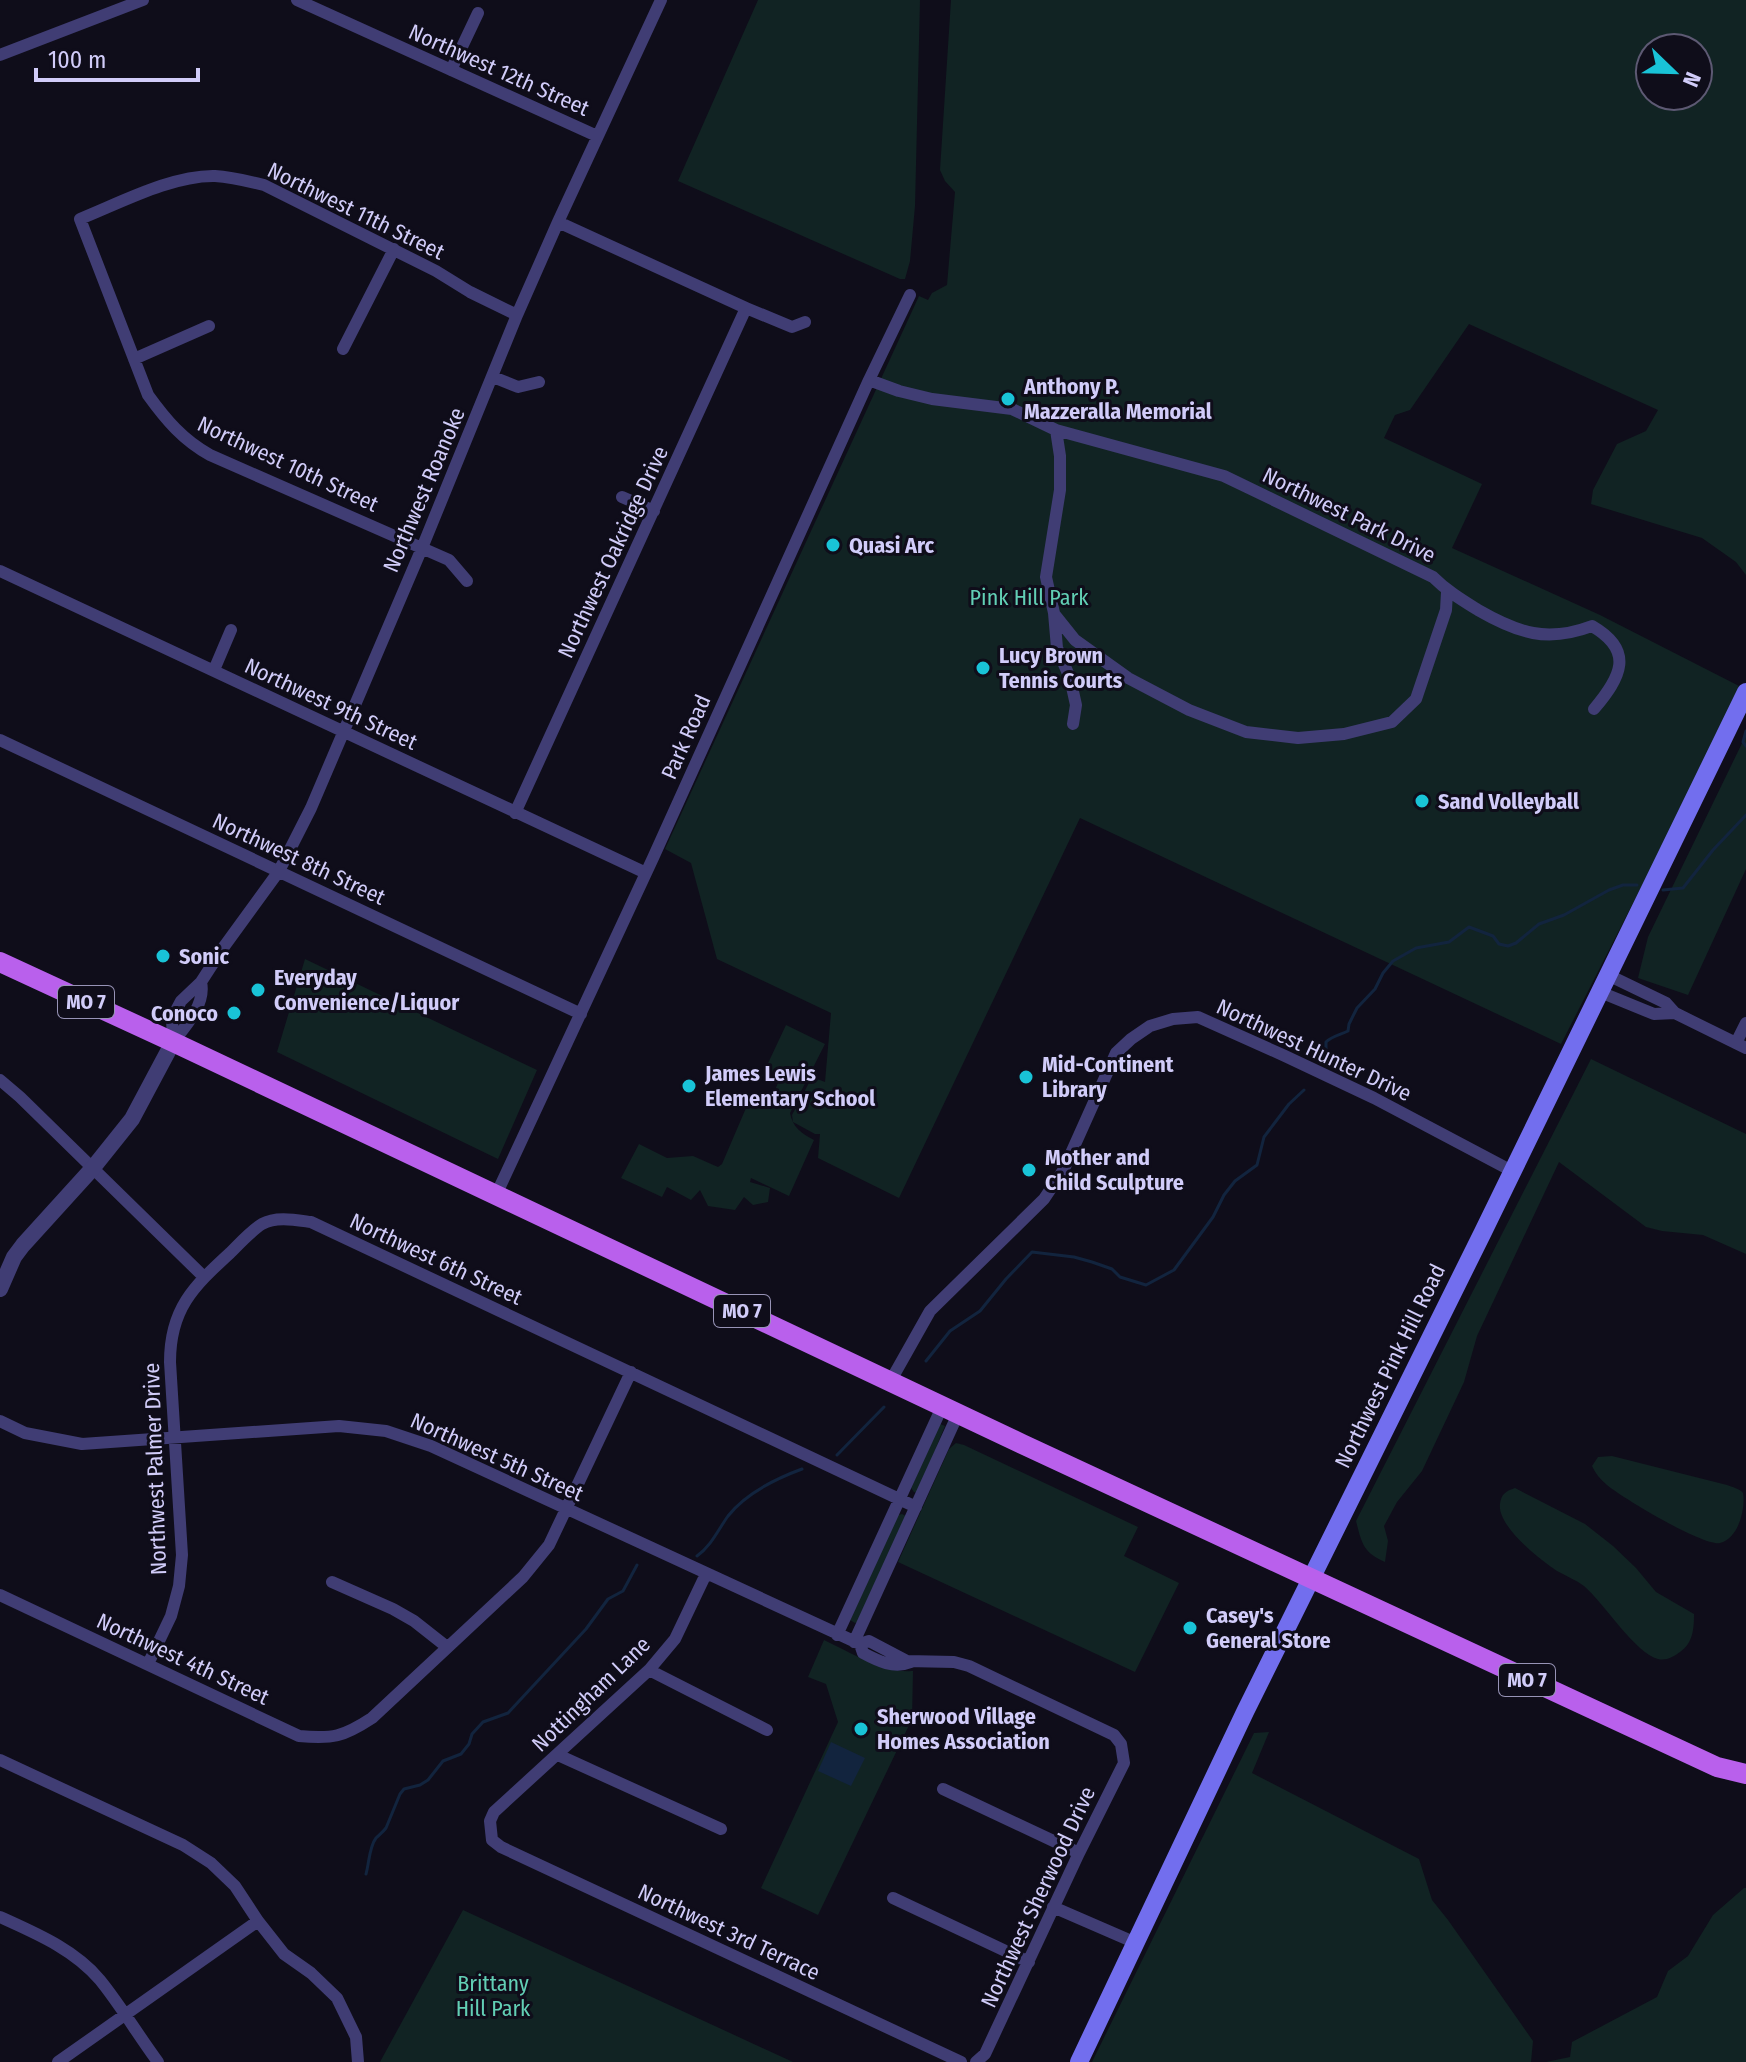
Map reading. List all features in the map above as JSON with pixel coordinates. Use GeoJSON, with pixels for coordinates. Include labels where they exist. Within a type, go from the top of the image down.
{"type":"FeatureCollection","features":[{"type":"Feature","properties":{"kind":"main road","name":"Northwest Pink Hill Road"},"geometry":{"type":"LineString","coordinates":[[1079,2062],[1245,1712],[1746,692]]}},
{"type":"Feature","properties":{"kind":"main road","name":"MO 7"},"geometry":{"type":"LineString","coordinates":[[0,962],[1311,1580],[1717,1767],[1746,1774]]}},
{"type":"Feature","properties":{"kind":"street"},"geometry":{"type":"LineString","coordinates":[[0,55],[143,0]]}},
{"type":"Feature","properties":{"kind":"street","name":"Northwest 12th Street"},"geometry":{"type":"LineString","coordinates":[[297,0],[597,136]]}},
{"type":"Feature","properties":{"kind":"street","name":"Northwest Roanoke"},"geometry":{"type":"LineString","coordinates":[[173,1042],[172,1018],[181,1001],[201,982],[279,871],[311,808],[517,315],[661,0]]}},
{"type":"Feature","properties":{"kind":"street"},"geometry":{"type":"LineString","coordinates":[[451,70],[478,13]]}},
{"type":"Feature","properties":{"kind":"street","name":"Northwest 11th Street"},"geometry":{"type":"LineString","coordinates":[[80,219],[171,182],[192,177],[237,178],[264,185],[394,249],[517,315]]}},
{"type":"Feature","properties":{"kind":"street","name":"Northwest 10th Street"},"geometry":{"type":"LineString","coordinates":[[80,219],[148,395],[180,435],[210,455],[449,560],[467,581]]}},
{"type":"Feature","properties":{"kind":"street"},"geometry":{"type":"LineString","coordinates":[[558,222],[792,327],[805,322]]}},
{"type":"Feature","properties":{"kind":"street"},"geometry":{"type":"LineString","coordinates":[[343,349],[394,249]]}},
{"type":"Feature","properties":{"kind":"street","name":"Park Road"},"geometry":{"type":"LineString","coordinates":[[496,1195],[910,295]]}},
{"type":"Feature","properties":{"kind":"street","name":"Northwest Oakridge Drive"},"geometry":{"type":"LineString","coordinates":[[515,813],[746,308]]}},
{"type":"Feature","properties":{"kind":"street"},"geometry":{"type":"LineString","coordinates":[[134,359],[209,326]]}},
{"type":"Feature","properties":{"kind":"street"},"geometry":{"type":"LineString","coordinates":[[493,377],[518,387],[539,382]]}},
{"type":"Feature","properties":{"kind":"street","name":"Northwest Park Drive"},"geometry":{"type":"LineString","coordinates":[[869,380],[932,399],[1012,409],[1056,430],[1224,476],[1433,577],[1447,592],[1446,610],[1416,699],[1392,722],[1344,734],[1298,738],[1246,732],[1189,710],[1128,678],[1075,640],[1054,613],[1046,577],[1060,490],[1056,430]]}},
{"type":"Feature","properties":{"kind":"street"},"geometry":{"type":"LineString","coordinates":[[622,497],[654,511]]}},
{"type":"Feature","properties":{"kind":"street","name":"Northwest 9th Street"},"geometry":{"type":"LineString","coordinates":[[0,571],[646,873]]}},
{"type":"Feature","properties":{"kind":"street"},"geometry":{"type":"LineString","coordinates":[[1447,592],[1502,624],[1529,634],[1555,636],[1592,626],[1607,635],[1618,649],[1620,670],[1610,690],[1594,709]]}},
{"type":"Feature","properties":{"kind":"street"},"geometry":{"type":"LineString","coordinates":[[1054,613],[1057,648],[1070,678],[1076,705],[1073,724]]}},
{"type":"Feature","properties":{"kind":"street"},"geometry":{"type":"LineString","coordinates":[[214,670],[231,630]]}},
{"type":"Feature","properties":{"kind":"street","name":"Northwest 8th Street"},"geometry":{"type":"LineString","coordinates":[[0,740],[581,1014]]}},
{"type":"Feature","properties":{"kind":"street"},"geometry":{"type":"LineString","coordinates":[[1604,983],[1654,1014],[1675,1013]]}},
{"type":"Feature","properties":{"kind":"street"},"geometry":{"type":"LineString","coordinates":[[1604,983],[1666,1003],[1675,1013],[1741,1045],[1746,1023]]}},
{"type":"Feature","properties":{"kind":"street","name":"Northwest Hunter Drive"},"geometry":{"type":"LineString","coordinates":[[890,1382],[930,1311],[1044,1199],[1064,1169],[1116,1053],[1150,1026],[1173,1019],[1198,1017],[1374,1098],[1512,1171]]}},
{"type":"Feature","properties":{"kind":"street"},"geometry":{"type":"LineString","coordinates":[[0,1289],[14,1257],[23,1245],[92,1169],[132,1119],[173,1042]]}},
{"type":"Feature","properties":{"kind":"street"},"geometry":{"type":"LineString","coordinates":[[0,1080],[204,1277]]}},
{"type":"Feature","properties":{"kind":"street","name":"Northwest 6th Street"},"geometry":{"type":"LineString","coordinates":[[204,1277],[264,1223],[289,1219],[311,1222],[916,1507]]}},
{"type":"Feature","properties":{"kind":"street","name":"Northwest Palmer Drive"},"geometry":{"type":"LineString","coordinates":[[148,1664],[171,1616],[179,1586],[182,1555],[170,1342],[181,1307],[204,1277]]}},
{"type":"Feature","properties":{"kind":"street"},"geometry":{"type":"LineString","coordinates":[[332,1582],[393,1609],[447,1647],[523,1577],[549,1545],[631,1372]]}},
{"type":"Feature","properties":{"kind":"street"},"geometry":{"type":"LineString","coordinates":[[837,1635],[900,1500],[950,1410]]}},
{"type":"Feature","properties":{"kind":"street"},"geometry":{"type":"LineString","coordinates":[[857,1643],[916,1507],[950,1410]]}},
{"type":"Feature","properties":{"kind":"street","name":"Northwest 5th Street"},"geometry":{"type":"LineString","coordinates":[[0,1421],[25,1433],[82,1444],[339,1426],[386,1431],[431,1446],[857,1643],[863,1653],[884,1663],[902,1666],[913,1661],[954,1662],[969,1666],[1114,1735],[1121,1744]]}},
{"type":"Feature","properties":{"kind":"street","name":"Nottingham Lane"},"geometry":{"type":"LineString","coordinates":[[490,1830],[494,1812],[649,1670],[675,1639],[706,1574]]}},
{"type":"Feature","properties":{"kind":"street","name":"Northwest 4th Street"},"geometry":{"type":"LineString","coordinates":[[0,1595],[299,1736],[326,1738],[353,1731],[372,1718],[447,1647]]}},
{"type":"Feature","properties":{"kind":"street"},"geometry":{"type":"LineString","coordinates":[[649,1670],[767,1730]]}},
{"type":"Feature","properties":{"kind":"street","name":"Northwest Sherwood Drive"},"geometry":{"type":"LineString","coordinates":[[976,2062],[985,2054],[1124,1763],[1121,1744]]}},
{"type":"Feature","properties":{"kind":"street"},"geometry":{"type":"LineString","coordinates":[[558,1755],[721,1829]]}},
{"type":"Feature","properties":{"kind":"street"},"geometry":{"type":"LineString","coordinates":[[0,1760],[183,1845],[211,1863],[235,1886],[284,1954],[311,1973],[337,1998],[356,2037],[358,2062]]}},
{"type":"Feature","properties":{"kind":"street"},"geometry":{"type":"LineString","coordinates":[[943,1789],[1079,1853]]}},
{"type":"Feature","properties":{"kind":"street","name":"Northwest 3rd Terrace"},"geometry":{"type":"LineString","coordinates":[[490,1830],[492,1840],[501,1847],[961,2062]]}},
{"type":"Feature","properties":{"kind":"street"},"geometry":{"type":"LineString","coordinates":[[893,1898],[1029,1962]]}},
{"type":"Feature","properties":{"kind":"street"},"geometry":{"type":"LineString","coordinates":[[1053,1907],[1136,1943]]}},
{"type":"Feature","properties":{"kind":"street"},"geometry":{"type":"LineString","coordinates":[[0,1917],[48,1939],[98,1978],[158,2062]]}},
{"type":"Feature","properties":{"kind":"street"},"geometry":{"type":"LineString","coordinates":[[58,2062],[258,1921]]}},
{"type":"Feature","properties":{"kind":"green space"},"geometry":{"type":"Polygon","coordinates":[[[758,0],[920,0],[915,206],[910,261],[905,279],[678,181],[758,0]]]}},
{"type":"Feature","properties":{"kind":"green space","name":"Pink Hill Park"},"geometry":{"type":"Polygon","coordinates":[[[951,0],[1746,0],[1746,575],[1736,562],[1702,538],[1591,504],[1593,490],[1617,444],[1646,431],[1658,410],[1469,324],[1410,410],[1395,415],[1384,438],[1482,484],[1452,548],[1600,615],[1743,688],[1561,1044],[1080,818],[899,1198],[818,1158],[820,1134],[793,1122],[792,1115],[812,1077],[825,1082],[831,1013],[717,959],[691,863],[665,849],[919,296],[928,300],[932,293],[947,285],[955,192],[940,170],[951,0]]]}},
{"type":"Feature","properties":{"kind":"green space"},"geometry":{"type":"Polygon","coordinates":[[[1746,735],[1746,869],[1688,995],[1638,978],[1648,937],[1746,735]]]}},
{"type":"Feature","properties":{"kind":"green space"},"geometry":{"type":"Polygon","coordinates":[[[305,959],[537,1070],[498,1159],[277,1052],[305,959]]]}},
{"type":"Feature","properties":{"kind":"green space"},"geometry":{"type":"Polygon","coordinates":[[[786,1025],[825,1044],[790,1113],[798,1130],[814,1140],[789,1196],[751,1178],[750,1182],[770,1188],[768,1202],[753,1205],[744,1197],[735,1210],[708,1206],[700,1190],[691,1200],[667,1187],[662,1197],[621,1178],[639,1144],[667,1158],[693,1156],[718,1167],[722,1164],[749,1101],[767,1108],[778,1083],[762,1076],[786,1025]]]}},
{"type":"Feature","properties":{"kind":"green space"},"geometry":{"type":"Polygon","coordinates":[[[1591,1059],[1746,1134],[1746,1254],[1703,1235],[1646,1227],[1559,1162],[1477,1336],[1464,1382],[1422,1471],[1397,1502],[1384,1526],[1388,1541],[1385,1562],[1364,1546],[1356,1521],[1591,1059]]]}},
{"type":"Feature","properties":{"kind":"green space"},"geometry":{"type":"Polygon","coordinates":[[[940,1424],[945,1426],[921,1485],[917,1493],[914,1492],[911,1488],[940,1424]]]}},
{"type":"Feature","properties":{"kind":"green space"},"geometry":{"type":"Polygon","coordinates":[[[956,1443],[1138,1527],[1124,1556],[1179,1583],[1135,1672],[898,1562],[949,1449],[956,1443]]]}},
{"type":"Feature","properties":{"kind":"green space"},"geometry":{"type":"Polygon","coordinates":[[[1612,1456],[1740,1490],[1743,1493],[1743,1507],[1736,1530],[1720,1543],[1711,1542],[1681,1530],[1628,1500],[1607,1485],[1592,1466],[1598,1457],[1612,1456]]]}},
{"type":"Feature","properties":{"kind":"green space"},"geometry":{"type":"Polygon","coordinates":[[[1515,1488],[1585,1524],[1636,1568],[1656,1592],[1694,1614],[1688,1644],[1667,1659],[1649,1655],[1584,1586],[1557,1571],[1521,1542],[1505,1522],[1500,1504],[1503,1495],[1515,1488]]]}},
{"type":"Feature","properties":{"kind":"green space"},"geometry":{"type":"Polygon","coordinates":[[[898,1515],[906,1516],[855,1623],[850,1620],[898,1515]]]}},
{"type":"Feature","properties":{"kind":"green space"},"geometry":{"type":"Polygon","coordinates":[[[824,1640],[890,1669],[913,1671],[912,1719],[818,1915],[761,1888],[838,1722],[826,1684],[808,1677],[824,1640]]]}},
{"type":"Feature","properties":{"kind":"green space"},"geometry":{"type":"Polygon","coordinates":[[[1269,1732],[1252,1773],[1419,1859],[1432,1900],[1533,2041],[1531,2062],[1092,2062],[1254,1733],[1269,1732]]]}},
{"type":"Feature","properties":{"kind":"green space"},"geometry":{"type":"Polygon","coordinates":[[[1744,1888],[1746,2062],[1546,2062],[1570,2057],[1572,2042],[1657,1997],[1668,1971],[1688,1956],[1713,1915],[1744,1888]]]}},
{"type":"Feature","properties":{"kind":"green space","name":"Brittany Hill Park"},"geometry":{"type":"Polygon","coordinates":[[[463,1910],[793,2062],[380,2062],[463,1910]]]}},
{"type":"Feature","properties":{"kind":"water"},"geometry":{"type":"Polygon","coordinates":[[[831,1742],[865,1758],[851,1786],[818,1771],[831,1742]]]}},
{"type":"Feature","properties":{"kind":"waterway"},"geometry":{"type":"LineString","coordinates":[[1746,731],[1743,742],[1746,746]]}},
{"type":"Feature","properties":{"kind":"waterway"},"geometry":{"type":"LineString","coordinates":[[1663,890],[1683,888],[1746,815]]}},
{"type":"Feature","properties":{"kind":"waterway"},"geometry":{"type":"LineString","coordinates":[[1326,1058],[1326,1042],[1348,1031],[1357,1008],[1375,989],[1383,973],[1393,961],[1416,948],[1449,942],[1469,927],[1493,936],[1499,944],[1508,946],[1539,924],[1564,915],[1609,890],[1623,885],[1637,885]]}},
{"type":"Feature","properties":{"kind":"waterway"},"geometry":{"type":"LineString","coordinates":[[926,1361],[950,1331],[980,1311],[1032,1252],[1092,1262],[1112,1269],[1120,1277],[1146,1285],[1174,1270],[1235,1181],[1257,1165],[1264,1137],[1304,1090]]}},
{"type":"Feature","properties":{"kind":"waterway"},"geometry":{"type":"LineString","coordinates":[[837,1455],[884,1407]]}},
{"type":"Feature","properties":{"kind":"waterway"},"geometry":{"type":"LineString","coordinates":[[697,1556],[743,1500],[771,1482],[802,1469]]}},
{"type":"Feature","properties":{"kind":"waterway"},"geometry":{"type":"LineString","coordinates":[[366,1874],[374,1842],[386,1828],[404,1789],[420,1785],[443,1761],[461,1754],[483,1722],[508,1713],[586,1629],[608,1599],[623,1591],[637,1565]]}},
{"type":"Feature","properties":{"kind":"place","name":"Anthony P. Mazzeralla Memorial"},"geometry":{"type":"Point","coordinates":[1008,399]}},
{"type":"Feature","properties":{"kind":"place","name":"Quasi Arc"},"geometry":{"type":"Point","coordinates":[833,545]}},
{"type":"Feature","properties":{"kind":"place","name":"Lucy Brown Tennis Courts"},"geometry":{"type":"Point","coordinates":[983,668]}},
{"type":"Feature","properties":{"kind":"place","name":"Sand Volleyball"},"geometry":{"type":"Point","coordinates":[1422,801]}},
{"type":"Feature","properties":{"kind":"place","name":"Sonic"},"geometry":{"type":"Point","coordinates":[163,956]}},
{"type":"Feature","properties":{"kind":"place","name":"Everyday Convenience/Liquor"},"geometry":{"type":"Point","coordinates":[258,990]}},
{"type":"Feature","properties":{"kind":"place","name":"Conoco"},"geometry":{"type":"Point","coordinates":[234,1013]}},
{"type":"Feature","properties":{"kind":"place","name":"Mid-Continent Library"},"geometry":{"type":"Point","coordinates":[1026,1077]}},
{"type":"Feature","properties":{"kind":"place","name":"James Lewis Elementary School"},"geometry":{"type":"Point","coordinates":[689,1086]}},
{"type":"Feature","properties":{"kind":"place","name":"Mother and Child Sculpture"},"geometry":{"type":"Point","coordinates":[1029,1170]}},
{"type":"Feature","properties":{"kind":"place","name":"Casey's General Store"},"geometry":{"type":"Point","coordinates":[1190,1628]}},
{"type":"Feature","properties":{"kind":"place","name":"Sherwood Village Homes Association"},"geometry":{"type":"Point","coordinates":[861,1729]}}]}
